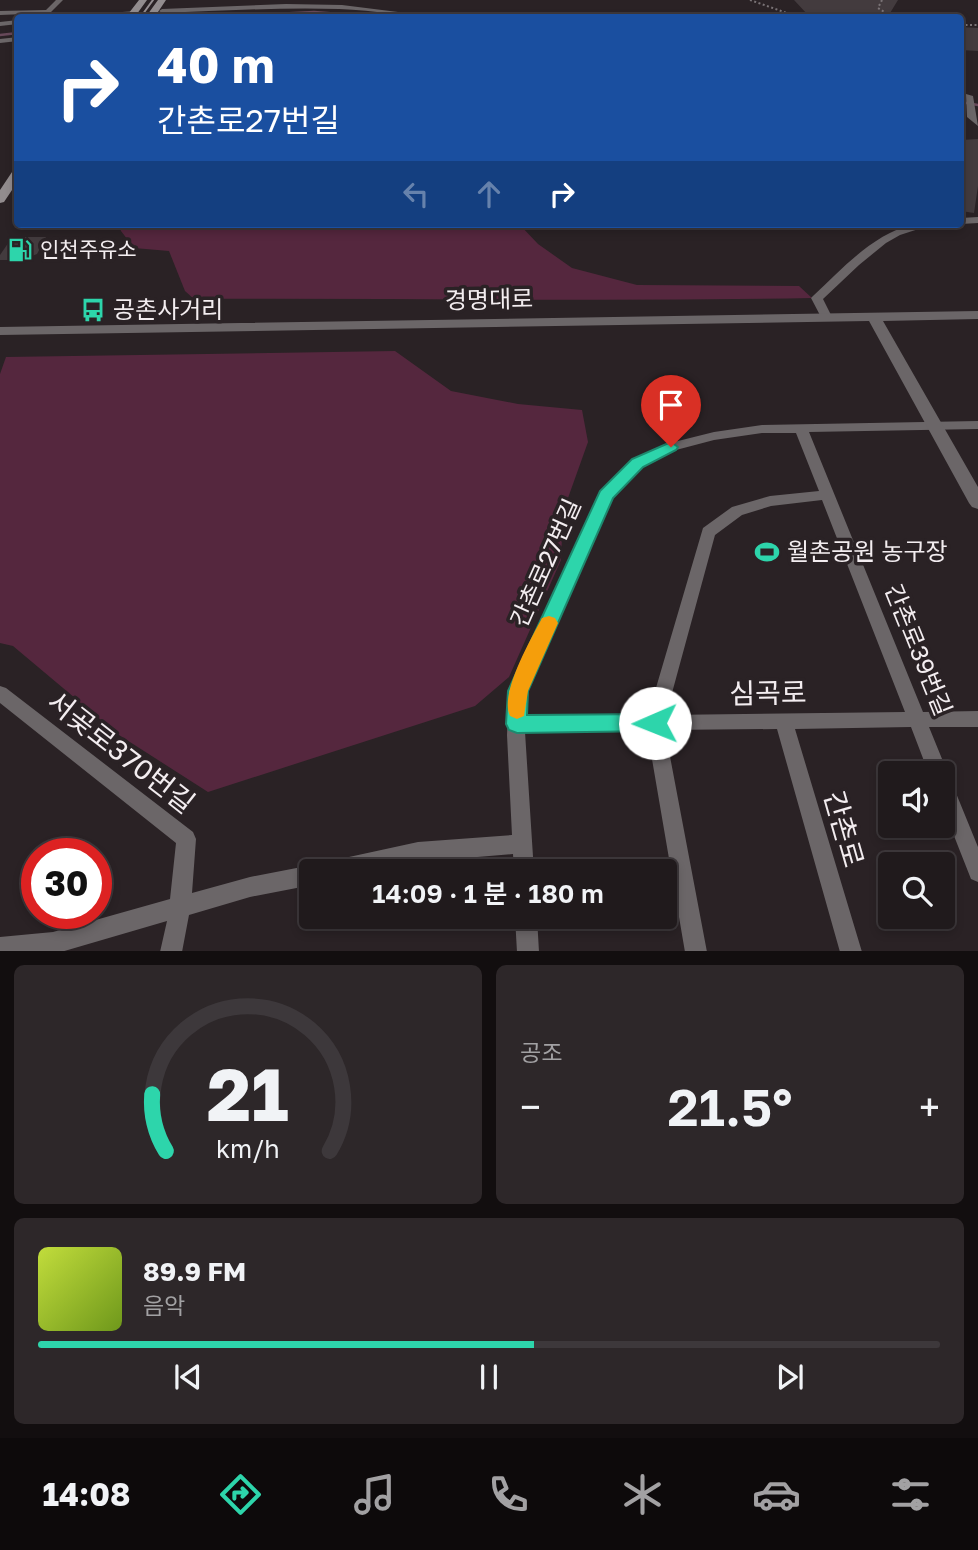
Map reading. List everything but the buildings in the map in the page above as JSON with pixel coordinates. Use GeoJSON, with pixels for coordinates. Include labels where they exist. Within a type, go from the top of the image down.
{"type":"FeatureCollection","features":[{"type":"Feature","properties":{"kind":"main road"},"geometry":{"type":"LineString","coordinates":[[157,14],[169,0]]}},
{"type":"Feature","properties":{"kind":"main road"},"geometry":{"type":"LineString","coordinates":[[0,199],[14,179]]}},
{"type":"Feature","properties":{"kind":"street"},"geometry":{"type":"LineString","coordinates":[[46,14],[60,0]]}},
{"type":"Feature","properties":{"kind":"street"},"geometry":{"type":"LineString","coordinates":[[170,14],[286,6],[342,7],[406,14]]}},
{"type":"Feature","properties":{"kind":"street"},"geometry":{"type":"LineString","coordinates":[[0,13],[22,14]]}},
{"type":"Feature","properties":{"kind":"street"},"geometry":{"type":"LineString","coordinates":[[969,97],[972,118]]}},
{"type":"Feature","properties":{"kind":"street"},"geometry":{"type":"LineString","coordinates":[[826,317],[817,298],[876,245],[906,228]]}},
{"type":"Feature","properties":{"kind":"street","name":"경명대로"},"geometry":{"type":"LineString","coordinates":[[0,331],[978,315]]}},
{"type":"Feature","properties":{"kind":"street"},"geometry":{"type":"LineString","coordinates":[[873,316],[978,503]]}},
{"type":"Feature","properties":{"kind":"street","name":"간촌로27번길"},"geometry":{"type":"LineString","coordinates":[[523,859],[518,691],[606,495],[638,463],[671,447],[714,436],[762,429],[978,425]]}},
{"type":"Feature","properties":{"kind":"street","name":"간촌로39번길"},"geometry":{"type":"LineString","coordinates":[[801,429],[934,761]]}},
{"type":"Feature","properties":{"kind":"street"},"geometry":{"type":"LineString","coordinates":[[696,951],[655,723],[708,532],[737,512],[770,501],[828,495]]}},
{"type":"Feature","properties":{"kind":"street","name":"서곶로370번길"},"geometry":{"type":"LineString","coordinates":[[0,693],[186,839],[180,908],[171,951]]}},
{"type":"Feature","properties":{"kind":"street","name":"심곡로"},"geometry":{"type":"LineString","coordinates":[[517,724],[978,719]]}},
{"type":"Feature","properties":{"kind":"street","name":"간촌로"},"geometry":{"type":"LineString","coordinates":[[784,721],[851,951]]}},
{"type":"Feature","properties":{"kind":"street"},"geometry":{"type":"LineString","coordinates":[[955,814],[978,872]]}},
{"type":"Feature","properties":{"kind":"street"},"geometry":{"type":"LineString","coordinates":[[386,859],[418,852],[522,844]]}},
{"type":"Feature","properties":{"kind":"street"},"geometry":{"type":"LineString","coordinates":[[0,948],[53,943],[250,887],[299,878]]}},
{"type":"Feature","properties":{"kind":"street"},"geometry":{"type":"LineString","coordinates":[[527,929],[528,951]]}},
{"type":"Feature","properties":{"kind":"path"},"geometry":{"type":"LineString","coordinates":[[750,0],[789,14]]}},
{"type":"Feature","properties":{"kind":"path"},"geometry":{"type":"LineString","coordinates":[[882,0],[878,8],[888,14]]}},
{"type":"Feature","properties":{"kind":"path"},"geometry":{"type":"LineString","coordinates":[[704,14],[726,14]]}},
{"type":"Feature","properties":{"kind":"shaded area"},"geometry":{"type":"Polygon","coordinates":[[[120,228],[523,228],[538,244],[572,268],[637,285],[799,286],[812,298],[194,299],[185,291],[169,251],[134,248],[120,228]]]}},
{"type":"Feature","properties":{"kind":"shaded area"},"geometry":{"type":"Polygon","coordinates":[[[395,351],[451,391],[518,404],[582,410],[588,442],[563,512],[561,560],[509,677],[475,706],[208,792],[119,735],[13,646],[0,643],[0,374],[6,357],[395,351]]]}},
{"type":"Feature","properties":{"kind":"waterway"},"geometry":{"type":"LineString","coordinates":[[274,14],[340,14]]}},
{"type":"Feature","properties":{"kind":"waterway"},"geometry":{"type":"LineString","coordinates":[[0,35],[14,33]]}},
{"type":"Feature","properties":{"kind":"waterway"},"geometry":{"type":"LineString","coordinates":[[964,103],[978,105]]}},
{"type":"Feature","properties":{"kind":"tram line"},"geometry":{"type":"LineString","coordinates":[[143,14],[153,0]]}},
{"type":"Feature","properties":{"kind":"slow traffic"},"geometry":{"type":"LineString","coordinates":[[517,710],[518,691],[549,623]]}},
{"type":"Feature","properties":{"kind":"place","name":"인천주유소"},"geometry":{"type":"Point","coordinates":[20,250]}},
{"type":"Feature","properties":{"kind":"place","name":"공촌사거리"},"geometry":{"type":"Point","coordinates":[93,310]}},
{"type":"Feature","properties":{"kind":"place","name":"월촌공원 농구장"},"geometry":{"type":"Point","coordinates":[767,552]}},
{"type":"Feature","properties":{"kind":"route"},"geometry":{"type":"LineString","coordinates":[[655,723],[517,724],[518,691],[606,495],[638,463],[671,447]]}}]}
